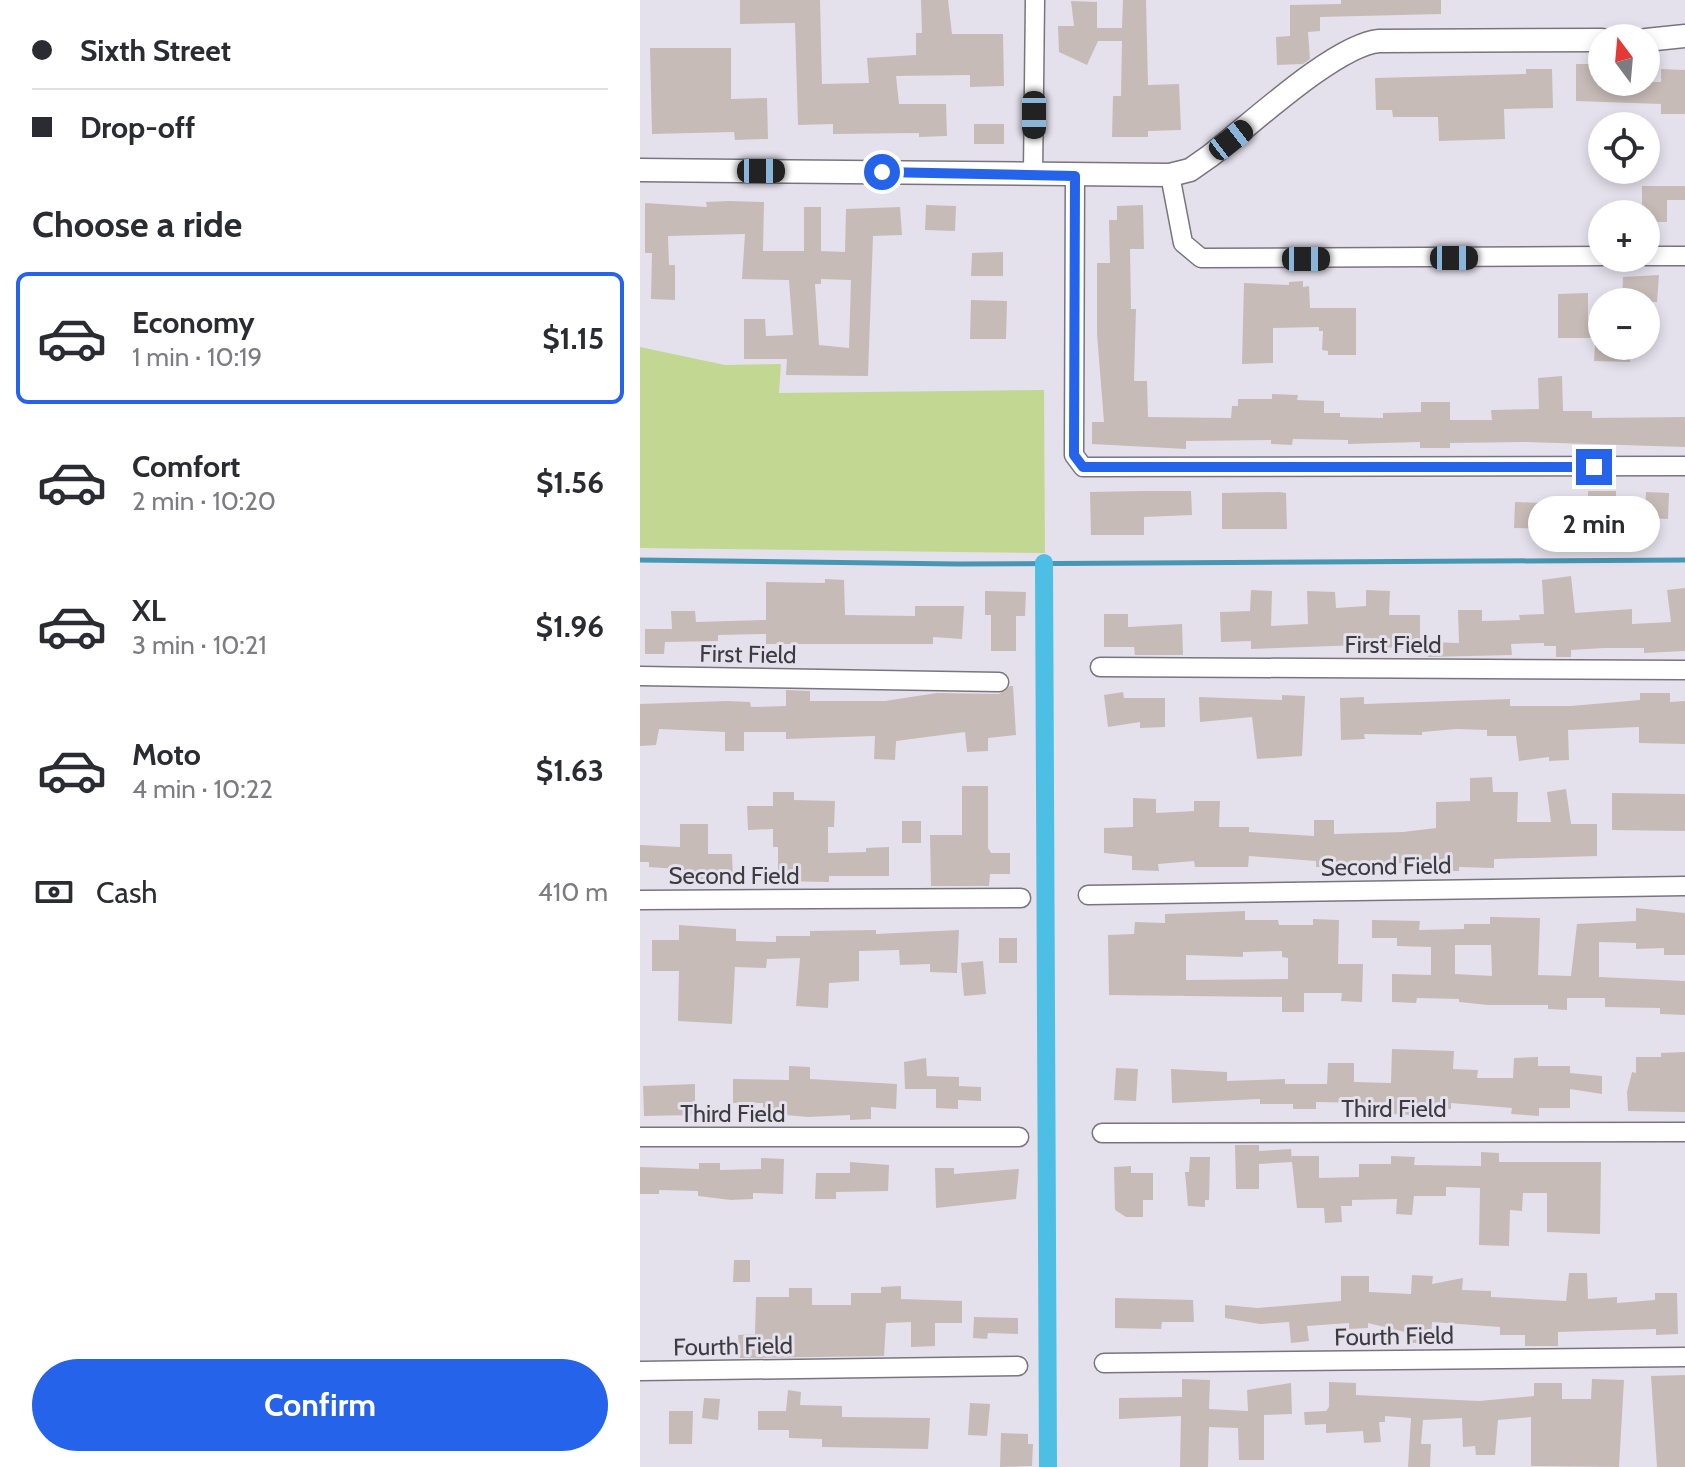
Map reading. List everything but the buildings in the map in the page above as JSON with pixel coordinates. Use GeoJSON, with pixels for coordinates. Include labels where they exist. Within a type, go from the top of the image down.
{"type":"FeatureCollection","features":[{"type":"Feature","properties":{"kind":"street"},"geometry":{"type":"LineString","coordinates":[[1033,173],[1035,0]]}},
{"type":"Feature","properties":{"kind":"street"},"geometry":{"type":"LineString","coordinates":[[1660,39],[1685,36]]}},
{"type":"Feature","properties":{"kind":"street"},"geometry":{"type":"LineString","coordinates":[[640,170],[1170,175],[1201,163],[1335,59],[1359,44],[1379,41],[1588,40]]}},
{"type":"Feature","properties":{"kind":"street"},"geometry":{"type":"LineString","coordinates":[[1170,175],[1183,243],[1201,258],[1588,256]]}},
{"type":"Feature","properties":{"kind":"street"},"geometry":{"type":"LineString","coordinates":[[1075,176],[1074,455],[1083,467],[1685,466]]}},
{"type":"Feature","properties":{"kind":"street"},"geometry":{"type":"LineString","coordinates":[[1660,256],[1685,256]]}},
{"type":"Feature","properties":{"kind":"street","name":"First Field"},"geometry":{"type":"LineString","coordinates":[[1100,667],[1685,670]]}},
{"type":"Feature","properties":{"kind":"street","name":"First Field"},"geometry":{"type":"LineString","coordinates":[[640,676],[999,682]]}},
{"type":"Feature","properties":{"kind":"street","name":"Second Field"},"geometry":{"type":"LineString","coordinates":[[1088,895],[1685,886]]}},
{"type":"Feature","properties":{"kind":"street","name":"Second Field"},"geometry":{"type":"LineString","coordinates":[[640,900],[1021,898]]}},
{"type":"Feature","properties":{"kind":"street","name":"Third Field"},"geometry":{"type":"LineString","coordinates":[[1102,1133],[1685,1132]]}},
{"type":"Feature","properties":{"kind":"street","name":"Third Field"},"geometry":{"type":"LineString","coordinates":[[640,1137],[1019,1137]]}},
{"type":"Feature","properties":{"kind":"street","name":"Fourth Field"},"geometry":{"type":"LineString","coordinates":[[1104,1363],[1685,1357]]}},
{"type":"Feature","properties":{"kind":"street","name":"Fourth Field"},"geometry":{"type":"LineString","coordinates":[[640,1371],[1018,1366]]}},
{"type":"Feature","properties":{"kind":"green space"},"geometry":{"type":"Polygon","coordinates":[[[640,347],[725,365],[781,364],[779,393],[1044,390],[1045,553],[640,548],[640,347]]]}},
{"type":"Feature","properties":{"kind":"waterway"},"geometry":{"type":"LineString","coordinates":[[640,560],[958,564],[1685,560]]}},
{"type":"Feature","properties":{"kind":"waterway"},"geometry":{"type":"LineString","coordinates":[[1044,563],[1048,1467]]}},
{"type":"Feature","properties":{"kind":"route"},"geometry":{"type":"LineString","coordinates":[[882,172],[1075,176],[1074,455],[1083,467],[1594,467]]}}]}
